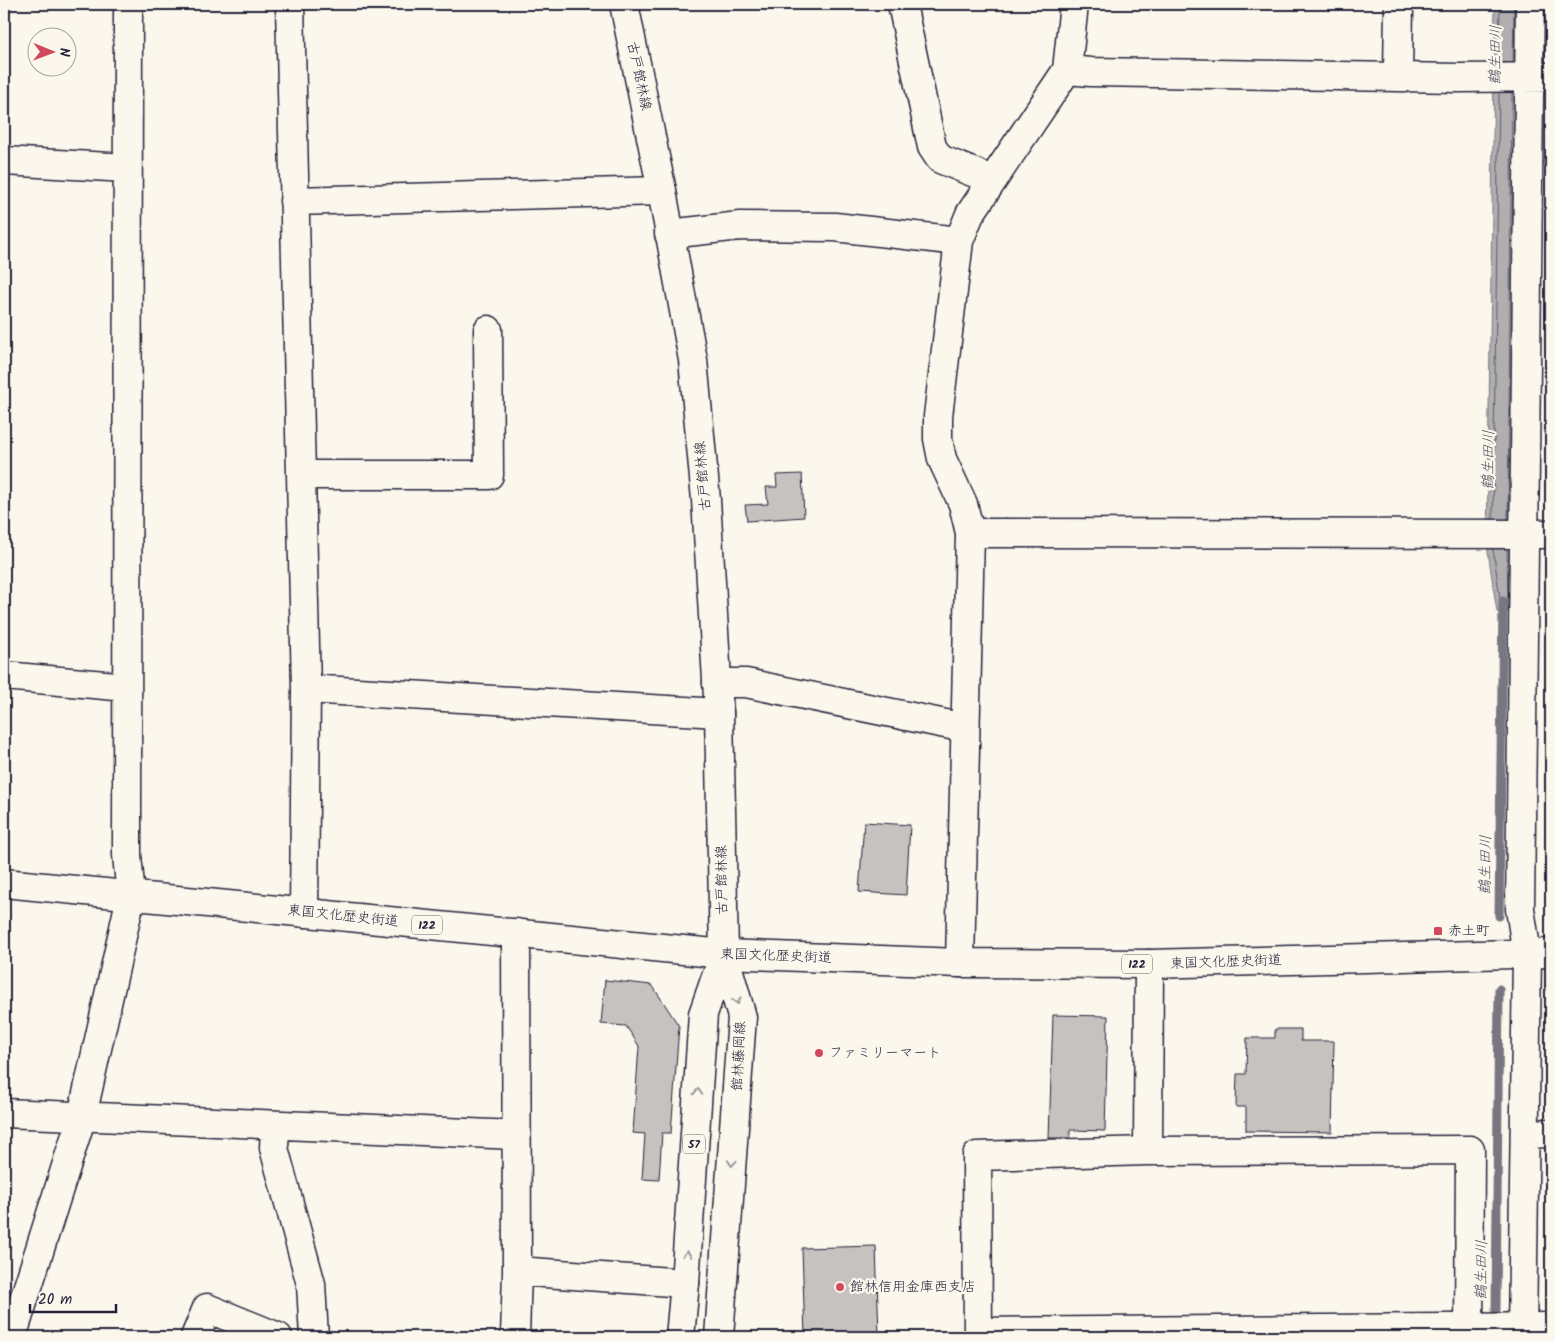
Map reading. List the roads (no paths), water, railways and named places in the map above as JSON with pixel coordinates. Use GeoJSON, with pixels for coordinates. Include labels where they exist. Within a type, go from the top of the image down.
{"type":"FeatureCollection","features":[{"type":"Feature","properties":{"kind":"main road"},"geometry":{"type":"LineString","coordinates":[[12,1337],[82,1116],[131,896],[127,855],[128,4]]}},
{"type":"Feature","properties":{"kind":"main road"},"geometry":{"type":"LineString","coordinates":[[290,4],[306,689],[304,913]]}},
{"type":"Feature","properties":{"kind":"main road","name":"古戸館林線"},"geometry":{"type":"LineString","coordinates":[[624,4],[662,192],[693,360],[706,500],[719,713],[724,954]]}},
{"type":"Feature","properties":{"kind":"main road"},"geometry":{"type":"LineString","coordinates":[[902,4],[932,148],[940,159],[992,180]]}},
{"type":"Feature","properties":{"kind":"main road"},"geometry":{"type":"LineString","coordinates":[[960,963],[970,533],[963,504],[942,459],[938,439],[938,416],[959,241],[970,214],[1067,70],[1074,4]]}},
{"type":"Feature","properties":{"kind":"main road"},"geometry":{"type":"LineString","coordinates":[[1398,4],[1398,76]]}},
{"type":"Feature","properties":{"kind":"main road"},"geometry":{"type":"LineString","coordinates":[[1522,1332],[1538,1133],[1539,953],[1520,909],[1525,534],[1540,77],[1530,4]]}},
{"type":"Feature","properties":{"kind":"main road"},"geometry":{"type":"LineString","coordinates":[[1067,70],[1091,72],[1540,77]]}},
{"type":"Feature","properties":{"kind":"main road"},"geometry":{"type":"LineString","coordinates":[[4,161],[127,168]]}},
{"type":"Feature","properties":{"kind":"main road"},"geometry":{"type":"LineString","coordinates":[[294,201],[662,192]]}},
{"type":"Feature","properties":{"kind":"main road"},"geometry":{"type":"LineString","coordinates":[[669,234],[740,226],[835,227],[959,241]]}},
{"type":"Feature","properties":{"kind":"main road"},"geometry":{"type":"LineString","coordinates":[[300,475],[489,475],[488,330]]}},
{"type":"Feature","properties":{"kind":"main road"},"geometry":{"type":"LineString","coordinates":[[970,533],[1551,534]]}},
{"type":"Feature","properties":{"kind":"main road"},"geometry":{"type":"LineString","coordinates":[[6,671],[127,687]]}},
{"type":"Feature","properties":{"kind":"main road"},"geometry":{"type":"LineString","coordinates":[[717,683],[746,683],[965,728]]}},
{"type":"Feature","properties":{"kind":"main road"},"geometry":{"type":"LineString","coordinates":[[306,689],[719,713]]}},
{"type":"Feature","properties":{"kind":"main road","name":"東国文化歴史街道"},"geometry":{"type":"LineString","coordinates":[[4,883],[724,954],[960,963],[1149,964],[1539,953]]}},
{"type":"Feature","properties":{"kind":"main road"},"geometry":{"type":"LineString","coordinates":[[515,1337],[517,1271],[516,933]]}},
{"type":"Feature","properties":{"kind":"main road","name":"57"},"geometry":{"type":"LineString","coordinates":[[680,1337],[703,1014],[724,954]]}},
{"type":"Feature","properties":{"kind":"main road","name":"館林藤岡線"},"geometry":{"type":"LineString","coordinates":[[719,1337],[742,1017],[724,954]]}},
{"type":"Feature","properties":{"kind":"main road"},"geometry":{"type":"LineString","coordinates":[[1148,1151],[1149,964]]}},
{"type":"Feature","properties":{"kind":"main road"},"geometry":{"type":"LineString","coordinates":[[4,1113],[516,1135]]}},
{"type":"Feature","properties":{"kind":"main road"},"geometry":{"type":"LineString","coordinates":[[275,1125],[274,1148],[311,1284],[314,1337]]}},
{"type":"Feature","properties":{"kind":"main road"},"geometry":{"type":"LineString","coordinates":[[1469,1333],[1470,1150],[1148,1151],[977,1156],[978,1335],[1469,1333],[1522,1332],[1551,1327]]}},
{"type":"Feature","properties":{"kind":"main road"},"geometry":{"type":"LineString","coordinates":[[517,1271],[685,1282]]}},
{"type":"Feature","properties":{"kind":"main road"},"geometry":{"type":"LineString","coordinates":[[195,1337],[207,1308],[278,1337]]}},
{"type":"Feature","properties":{"kind":"water"},"geometry":{"type":"Polygon","coordinates":[[[1495,4],[1518,4],[1513,610],[1504,613],[1497,612],[1487,545],[1495,4]]]}},
{"type":"Feature","properties":{"kind":"waterway","name":"鶴生田川"},"geometry":{"type":"LineString","coordinates":[[1499,916],[1503,601]]}},
{"type":"Feature","properties":{"kind":"waterway","name":"鶴生田川"},"geometry":{"type":"LineString","coordinates":[[1496,1311],[1499,989]]}},
{"type":"Feature","properties":{"kind":"place","name":"赤土町"},"geometry":{"type":"Point","coordinates":[1438,931]}},
{"type":"Feature","properties":{"kind":"place","name":"ファミリーマート"},"geometry":{"type":"Point","coordinates":[819,1053]}},
{"type":"Feature","properties":{"kind":"place","name":"館林信用金庫西支店"},"geometry":{"type":"Point","coordinates":[840,1287]}}]}
